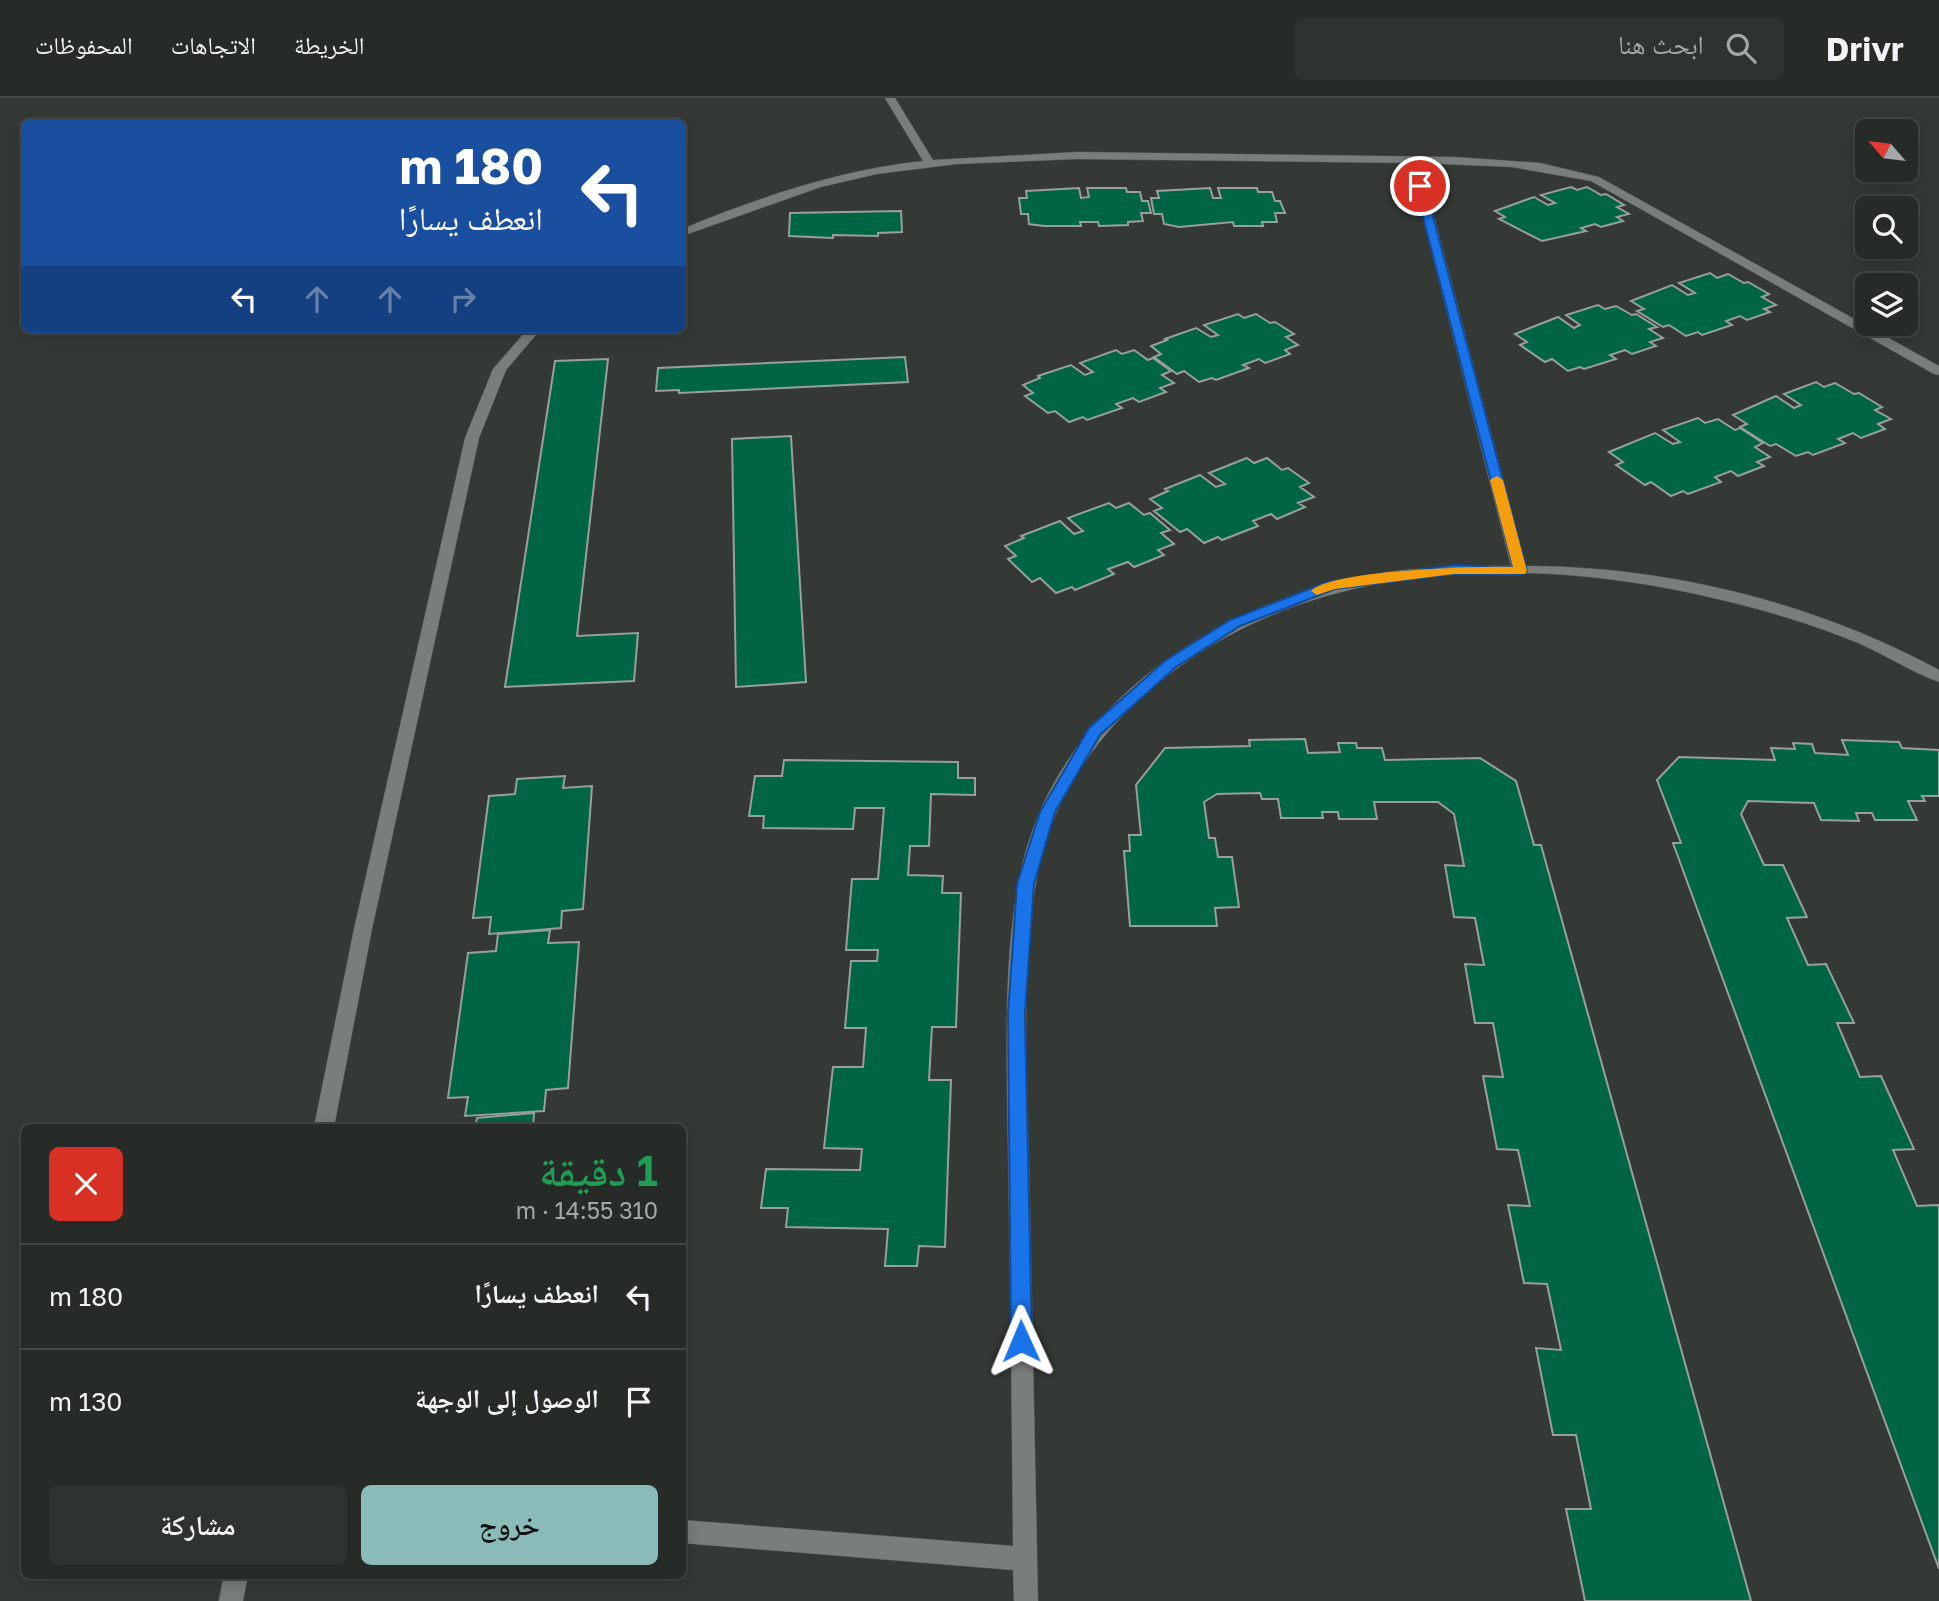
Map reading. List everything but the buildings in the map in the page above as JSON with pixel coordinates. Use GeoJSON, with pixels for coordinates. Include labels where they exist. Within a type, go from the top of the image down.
{"type":"FeatureCollection","features":[{"type":"Feature","properties":{"kind":"street"},"geometry":{"type":"LineString","coordinates":[[890,98],[930,163]]}},
{"type":"Feature","properties":{"kind":"street"},"geometry":{"type":"LineString","coordinates":[[686,231],[746,206],[837,179],[930,163],[1011,155],[1414,160],[1529,165],[1567,170],[1595,179],[1939,371]]}},
{"type":"Feature","properties":{"kind":"street"},"geometry":{"type":"LineString","coordinates":[[1414,160],[1520,571]]}},
{"type":"Feature","properties":{"kind":"street"},"geometry":{"type":"LineString","coordinates":[[325,1124],[363,929],[472,438],[500,369],[532,333]]}},
{"type":"Feature","properties":{"kind":"street"},"geometry":{"type":"LineString","coordinates":[[1026,1601],[1016,1014],[1026,884],[1048,812],[1094,732],[1171,663],[1235,623],[1332,585],[1454,569],[1587,573],[1720,594],[1834,629],[1922,666],[1939,677]]}},
{"type":"Feature","properties":{"kind":"street"},"geometry":{"type":"LineString","coordinates":[[686,1531],[1025,1559]]}},
{"type":"Feature","properties":{"kind":"street"},"geometry":{"type":"LineString","coordinates":[[231,1601],[235,1579]]}},
{"type":"Feature","properties":{"kind":"slow traffic"},"geometry":{"type":"LineString","coordinates":[[1317,591],[1332,585],[1454,569],[1520,571],[1497,480]]}},
{"type":"Feature","properties":{"kind":"route"},"geometry":{"type":"LineString","coordinates":[[1021,1341],[1016,1014],[1026,884],[1048,812],[1094,732],[1171,663],[1235,623],[1332,585],[1454,569],[1520,571],[1420,186]]}}]}
